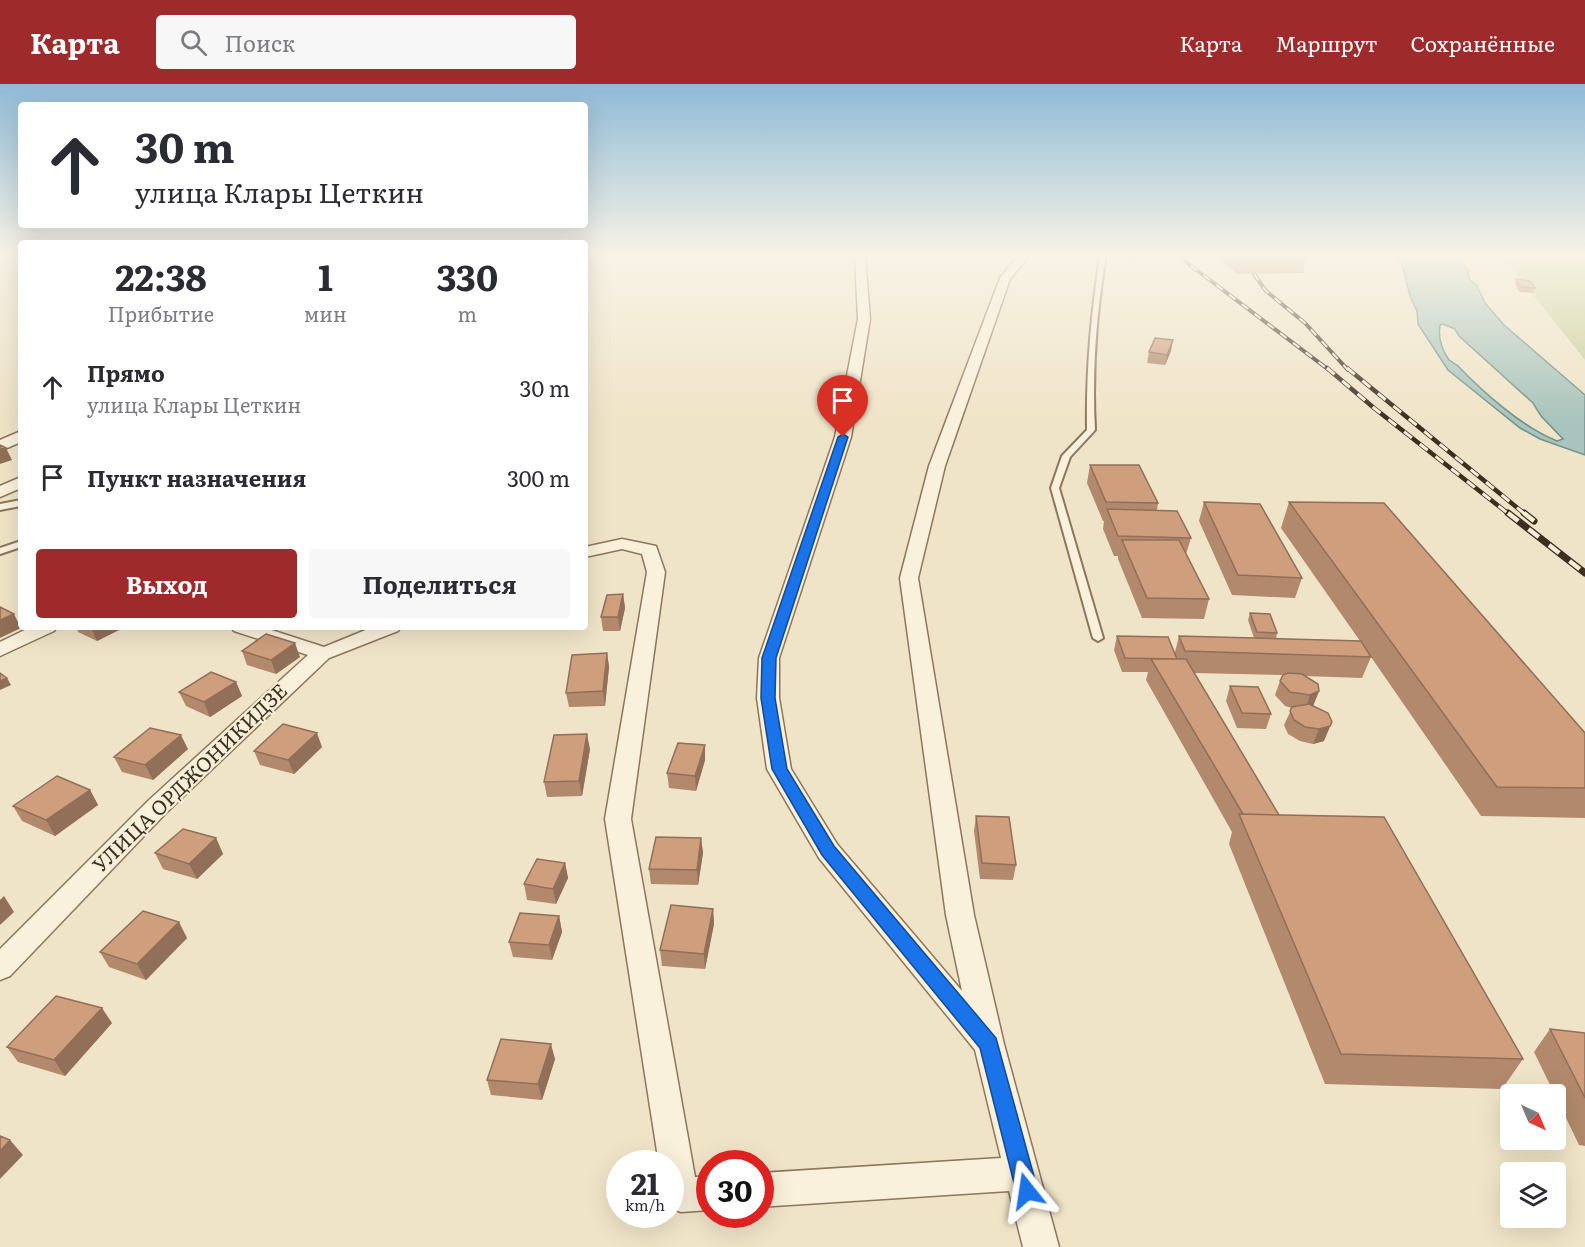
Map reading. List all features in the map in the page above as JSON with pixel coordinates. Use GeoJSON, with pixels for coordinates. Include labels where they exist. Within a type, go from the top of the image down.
{"type":"FeatureCollection","features":[{"type":"Feature","properties":{"kind":"street"},"geometry":{"type":"LineString","coordinates":[[863,310],[864,319],[843,437],[769,658],[768,698],[777,758],[779,769],[828,851],[989,1044]]}},
{"type":"Feature","properties":{"kind":"street"},"geometry":{"type":"LineString","coordinates":[[993,310],[937,466],[909,578],[960,915],[989,1044],[1041,1247]]}},
{"type":"Feature","properties":{"kind":"street"},"geometry":{"type":"LineString","coordinates":[[0,446],[18,437]]}},
{"type":"Feature","properties":{"kind":"street"},"geometry":{"type":"LineString","coordinates":[[0,492],[18,483]]}},
{"type":"Feature","properties":{"kind":"street"},"geometry":{"type":"LineString","coordinates":[[588,551],[622,544],[650,550],[656,572],[618,819],[681,1195],[696,1194]]}},
{"type":"Feature","properties":{"kind":"street"},"geometry":{"type":"LineString","coordinates":[[0,650],[41,630]]}},
{"type":"Feature","properties":{"kind":"street"},"geometry":{"type":"LineString","coordinates":[[250,630],[323,653],[384,630]]}},
{"type":"Feature","properties":{"kind":"street","name":"УЛИЦА ОРДЖОНИКИДЗЕ"},"geometry":{"type":"LineString","coordinates":[[0,968],[41,924],[226,740],[323,653]]}},
{"type":"Feature","properties":{"kind":"street"},"geometry":{"type":"LineString","coordinates":[[774,1189],[1022,1173]]}},
{"type":"Feature","properties":{"kind":"lane"},"geometry":{"type":"LineString","coordinates":[[1095,310],[1089,396],[1091,430],[1066,456],[1055,488],[1098,638]]}},
{"type":"Feature","properties":{"kind":"lane"},"geometry":{"type":"LineString","coordinates":[[0,507],[18,504]]}},
{"type":"Feature","properties":{"kind":"lane"},"geometry":{"type":"LineString","coordinates":[[0,551],[18,545]]}},
{"type":"Feature","properties":{"kind":"green space"},"geometry":{"type":"Polygon","coordinates":[[[1545,310],[1585,310],[1585,360],[1545,310]]]}},
{"type":"Feature","properties":{"kind":"water"},"geometry":{"type":"Polygon","coordinates":[[[1491,310],[1504,325],[1585,395],[1585,455],[1540,439],[1520,428],[1448,370],[1418,324],[1417,311],[1491,310]],[[1440,325],[1441,343],[1449,360],[1517,418],[1557,441],[1563,439],[1541,416],[1533,403],[1459,336],[1455,329],[1440,325]]]}},
{"type":"Feature","properties":{"kind":"building"},"geometry":{"type":"Polygon","coordinates":[[[1155,338],[1173,340],[1167,355],[1149,352],[1155,338]]]}},
{"type":"Feature","properties":{"kind":"building"},"geometry":{"type":"Polygon","coordinates":[[[1090,465],[1139,465],[1158,503],[1106,502],[1090,465]]]}},
{"type":"Feature","properties":{"kind":"building"},"geometry":{"type":"Polygon","coordinates":[[[1204,502],[1260,504],[1302,578],[1238,575],[1204,502]]]}},
{"type":"Feature","properties":{"kind":"building"},"geometry":{"type":"Polygon","coordinates":[[[1289,502],[1384,503],[1585,733],[1585,788],[1497,787],[1289,502]]]}},
{"type":"Feature","properties":{"kind":"building"},"geometry":{"type":"Polygon","coordinates":[[[1107,509],[1177,511],[1191,538],[1118,536],[1107,509]]]}},
{"type":"Feature","properties":{"kind":"building"},"geometry":{"type":"Polygon","coordinates":[[[1122,540],[1179,540],[1209,599],[1147,598],[1122,540]]]}},
{"type":"Feature","properties":{"kind":"building"},"geometry":{"type":"Polygon","coordinates":[[[623,594],[618,617],[601,617],[607,595],[623,594]]]}},
{"type":"Feature","properties":{"kind":"building"},"geometry":{"type":"Polygon","coordinates":[[[0,607],[14,614],[0,620],[0,607]]]}},
{"type":"Feature","properties":{"kind":"building"},"geometry":{"type":"Polygon","coordinates":[[[1250,613],[1270,614],[1277,633],[1257,632],[1250,613]]]}},
{"type":"Feature","properties":{"kind":"building"},"geometry":{"type":"Polygon","coordinates":[[[266,634],[295,643],[271,660],[242,651],[266,634]]]}},
{"type":"Feature","properties":{"kind":"building"},"geometry":{"type":"Polygon","coordinates":[[[1117,636],[1168,637],[1177,659],[1125,658],[1117,636]]]}},
{"type":"Feature","properties":{"kind":"building"},"geometry":{"type":"Polygon","coordinates":[[[1179,636],[1361,641],[1371,657],[1185,651],[1179,636]]]}},
{"type":"Feature","properties":{"kind":"building"},"geometry":{"type":"Polygon","coordinates":[[[607,653],[603,691],[566,693],[572,655],[607,653]]]}},
{"type":"Feature","properties":{"kind":"building"},"geometry":{"type":"Polygon","coordinates":[[[1151,659],[1186,659],[1279,815],[1243,814],[1151,659]]]}},
{"type":"Feature","properties":{"kind":"building"},"geometry":{"type":"Polygon","coordinates":[[[211,672],[236,682],[204,702],[179,692],[211,672]]]}},
{"type":"Feature","properties":{"kind":"building"},"geometry":{"type":"Polygon","coordinates":[[[0,673],[7,678],[0,681],[0,673]]]}},
{"type":"Feature","properties":{"kind":"building"},"geometry":{"type":"Polygon","coordinates":[[[1302,674],[1318,684],[1319,691],[1310,695],[1290,692],[1280,681],[1283,675],[1302,674]]]}},
{"type":"Feature","properties":{"kind":"building"},"geometry":{"type":"Polygon","coordinates":[[[1230,686],[1258,687],[1271,714],[1242,713],[1230,686]]]}},
{"type":"Feature","properties":{"kind":"building"},"geometry":{"type":"Polygon","coordinates":[[[1309,704],[1328,713],[1332,722],[1330,726],[1319,729],[1305,727],[1294,720],[1290,711],[1292,707],[1309,704]]]}},
{"type":"Feature","properties":{"kind":"building"},"geometry":{"type":"Polygon","coordinates":[[[283,724],[317,733],[288,760],[254,751],[283,724]]]}},
{"type":"Feature","properties":{"kind":"building"},"geometry":{"type":"Polygon","coordinates":[[[150,728],[181,735],[145,765],[114,757],[150,728]]]}},
{"type":"Feature","properties":{"kind":"building"},"geometry":{"type":"Polygon","coordinates":[[[587,734],[579,781],[544,782],[554,735],[587,734]]]}},
{"type":"Feature","properties":{"kind":"building"},"geometry":{"type":"Polygon","coordinates":[[[678,743],[705,745],[695,776],[667,773],[678,743]]]}},
{"type":"Feature","properties":{"kind":"building"},"geometry":{"type":"Polygon","coordinates":[[[57,776],[90,790],[46,820],[13,806],[57,776]]]}},
{"type":"Feature","properties":{"kind":"building"},"geometry":{"type":"Polygon","coordinates":[[[1239,814],[1384,817],[1523,1059],[1341,1054],[1239,814]]]}},
{"type":"Feature","properties":{"kind":"building"},"geometry":{"type":"Polygon","coordinates":[[[976,816],[1009,817],[1016,865],[982,863],[976,816]]]}},
{"type":"Feature","properties":{"kind":"building"},"geometry":{"type":"Polygon","coordinates":[[[183,829],[216,838],[189,864],[155,853],[183,829]]]}},
{"type":"Feature","properties":{"kind":"building"},"geometry":{"type":"Polygon","coordinates":[[[656,837],[701,838],[697,870],[649,869],[656,837]]]}},
{"type":"Feature","properties":{"kind":"building"},"geometry":{"type":"Polygon","coordinates":[[[537,859],[565,863],[553,889],[524,884],[537,859]]]}},
{"type":"Feature","properties":{"kind":"building"},"geometry":{"type":"Polygon","coordinates":[[[671,905],[713,909],[704,954],[660,950],[671,905]]]}},
{"type":"Feature","properties":{"kind":"building"},"geometry":{"type":"Polygon","coordinates":[[[143,911],[179,922],[137,964],[100,952],[143,911]]]}},
{"type":"Feature","properties":{"kind":"building"},"geometry":{"type":"Polygon","coordinates":[[[520,913],[559,916],[549,945],[509,942],[520,913]]]}},
{"type":"Feature","properties":{"kind":"building"},"geometry":{"type":"Polygon","coordinates":[[[56,996],[102,1008],[54,1060],[7,1047],[56,996]]]}},
{"type":"Feature","properties":{"kind":"building"},"geometry":{"type":"Polygon","coordinates":[[[1550,1029],[1585,1033],[1585,1098],[1550,1029]]]}},
{"type":"Feature","properties":{"kind":"building"},"geometry":{"type":"Polygon","coordinates":[[[501,1039],[551,1044],[538,1084],[487,1080],[501,1039]]]}},
{"type":"Feature","properties":{"kind":"building"},"geometry":{"type":"Polygon","coordinates":[[[0,1136],[10,1140],[0,1151],[0,1136]]]}},
{"type":"Feature","properties":{"kind":"railway"},"geometry":{"type":"LineString","coordinates":[[1250,310],[1329,370]]}},
{"type":"Feature","properties":{"kind":"railway"},"geometry":{"type":"LineString","coordinates":[[1289,310],[1305,323],[1348,370]]}},
{"type":"Feature","properties":{"kind":"railway"},"geometry":{"type":"LineString","coordinates":[[1327,368],[1510,515]]}},
{"type":"Feature","properties":{"kind":"railway"},"geometry":{"type":"LineString","coordinates":[[1347,368],[1526,515]]}},
{"type":"Feature","properties":{"kind":"railway"},"geometry":{"type":"LineString","coordinates":[[1508,513],[1585,573]]}},
{"type":"Feature","properties":{"kind":"railway"},"geometry":{"type":"LineString","coordinates":[[1524,513],[1534,521]]}},
{"type":"Feature","properties":{"kind":"route"},"geometry":{"type":"LineString","coordinates":[[843,437],[769,658],[768,698],[779,769],[828,851],[989,1044],[1027,1191]]}}]}
